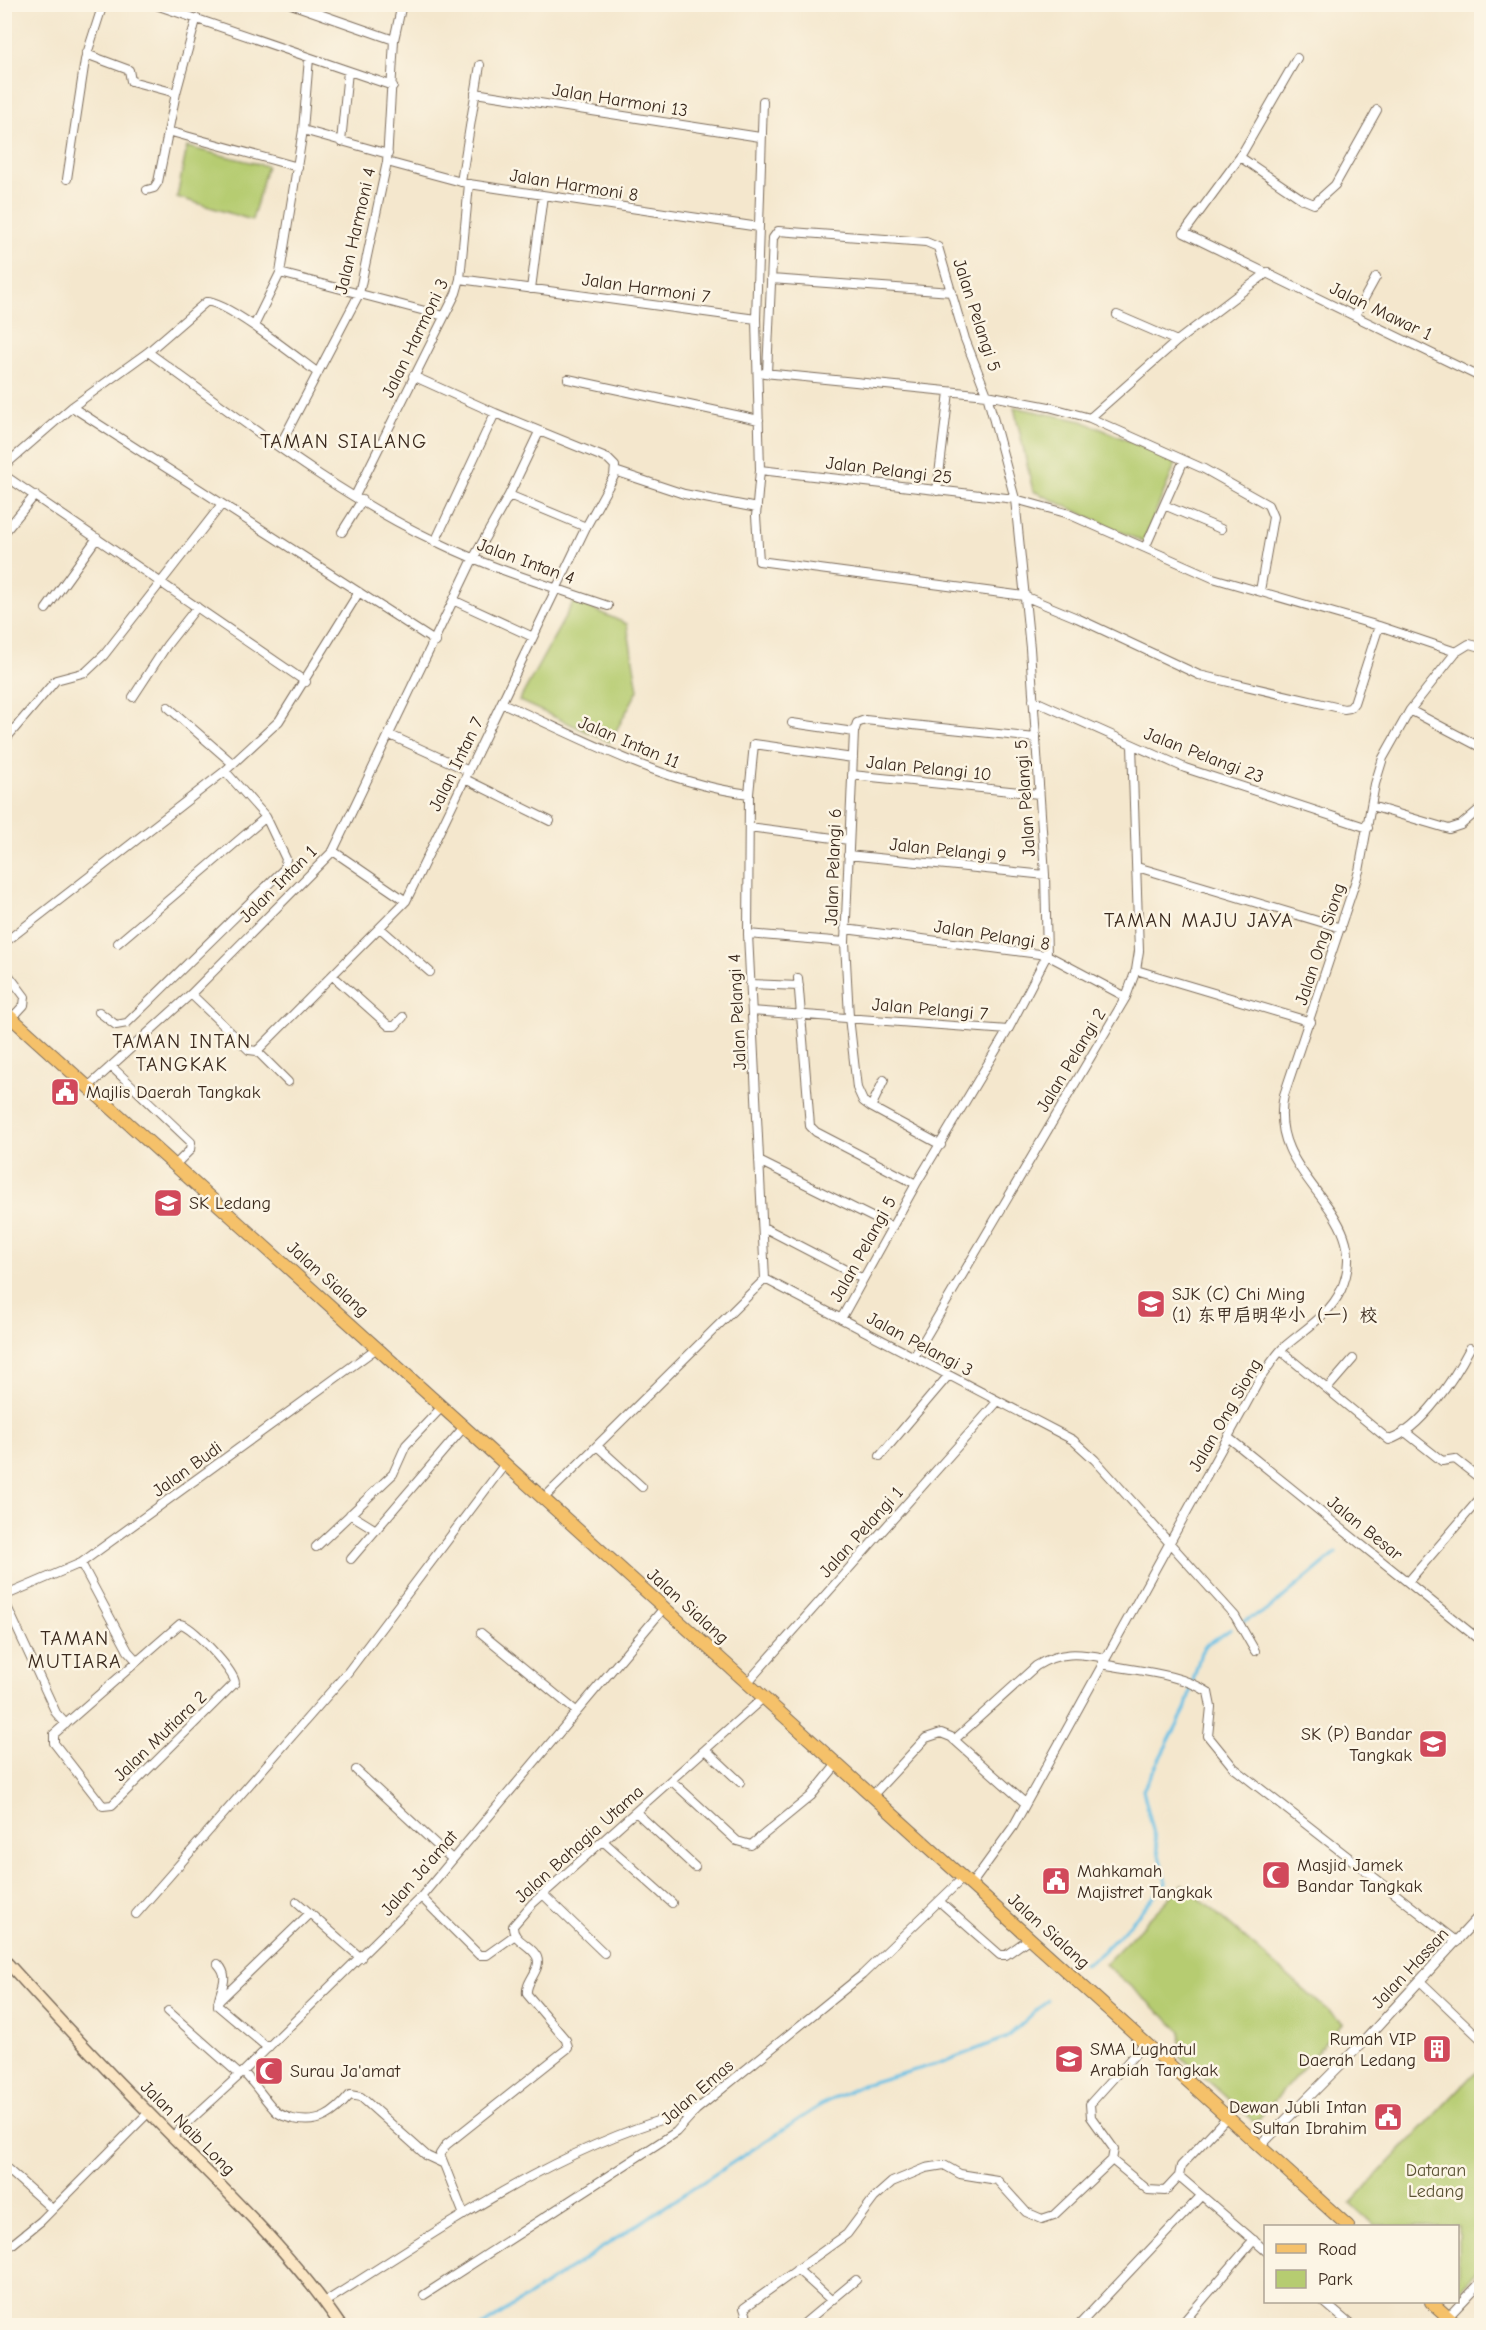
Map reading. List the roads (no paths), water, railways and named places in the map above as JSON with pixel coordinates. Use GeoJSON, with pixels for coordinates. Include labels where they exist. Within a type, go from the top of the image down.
{"type":"FeatureCollection","features":[{"type":"Feature","properties":{"kind":"main road","name":"Jalan Sialang"},"geometry":{"type":"LineString","coordinates":[[8,1014],[1347,2225]]}},
{"type":"Feature","properties":{"kind":"main road","name":"Jalan Naib Long"},"geometry":{"type":"LineString","coordinates":[[4,1959],[148,2113],[249,2215],[325,2302],[341,2325]]}},
{"type":"Feature","properties":{"kind":"main road"},"geometry":{"type":"LineString","coordinates":[[1433,2303],[1453,2321]]}},
{"type":"Feature","properties":{"kind":"street"},"geometry":{"type":"LineString","coordinates":[[67,179],[86,54],[103,4]]}},
{"type":"Feature","properties":{"kind":"street"},"geometry":{"type":"LineString","coordinates":[[153,4],[393,86]]}},
{"type":"Feature","properties":{"kind":"street"},"geometry":{"type":"LineString","coordinates":[[291,4],[394,40]]}},
{"type":"Feature","properties":{"kind":"street","name":"Jalan Harmoni 4"},"geometry":{"type":"LineString","coordinates":[[279,447],[359,294],[387,158],[394,40],[402,4]]}},
{"type":"Feature","properties":{"kind":"street"},"geometry":{"type":"LineString","coordinates":[[147,190],[154,188],[158,182],[176,93],[196,20]]}},
{"type":"Feature","properties":{"kind":"street"},"geometry":{"type":"LineString","coordinates":[[86,54],[129,70],[131,81],[176,93]]}},
{"type":"Feature","properties":{"kind":"street"},"geometry":{"type":"LineString","coordinates":[[254,326],[280,273],[303,130],[309,58]]}},
{"type":"Feature","properties":{"kind":"street"},"geometry":{"type":"LineString","coordinates":[[1297,58],[1240,157],[1302,199],[1314,204],[1326,196],[1335,185],[1377,110]]}},
{"type":"Feature","properties":{"kind":"street","name":"Jalan Harmoni 3"},"geometry":{"type":"LineString","coordinates":[[342,532],[460,279],[465,183],[480,65]]}},
{"type":"Feature","properties":{"kind":"street"},"geometry":{"type":"LineString","coordinates":[[341,142],[348,71]]}},
{"type":"Feature","properties":{"kind":"street","name":"Jalan Harmoni 13"},"geometry":{"type":"LineString","coordinates":[[475,93],[760,137]]}},
{"type":"Feature","properties":{"kind":"street"},"geometry":{"type":"LineString","coordinates":[[763,101],[760,137],[756,320],[760,470],[757,508],[759,561],[1024,596],[1199,675],[1344,709],[1350,708],[1354,703],[1379,626]]}},
{"type":"Feature","properties":{"kind":"street","name":"Jalan Harmoni 8"},"geometry":{"type":"LineString","coordinates":[[303,130],[465,183],[759,227]]}},
{"type":"Feature","properties":{"kind":"street"},"geometry":{"type":"LineString","coordinates":[[168,131],[298,167]]}},
{"type":"Feature","properties":{"kind":"street","name":"Jalan Mawar 1"},"geometry":{"type":"LineString","coordinates":[[1240,157],[1184,233],[1482,378]]}},
{"type":"Feature","properties":{"kind":"street"},"geometry":{"type":"LineString","coordinates":[[531,289],[543,195]]}},
{"type":"Feature","properties":{"kind":"street","name":"Jalan Pelangi 5"},"geometry":{"type":"LineString","coordinates":[[771,279],[773,237],[778,231],[926,242],[940,249],[965,339],[987,395],[1015,500],[1036,738],[1045,875],[1047,955],[1008,1030],[916,1184],[841,1319]]}},
{"type":"Feature","properties":{"kind":"street"},"geometry":{"type":"LineString","coordinates":[[1090,418],[1177,341],[1268,272]]}},
{"type":"Feature","properties":{"kind":"street"},"geometry":{"type":"LineString","coordinates":[[280,273],[444,316]]}},
{"type":"Feature","properties":{"kind":"street"},"geometry":{"type":"LineString","coordinates":[[1355,315],[1376,277]]}},
{"type":"Feature","properties":{"kind":"street","name":"Jalan Harmoni 7"},"geometry":{"type":"LineString","coordinates":[[460,279],[756,320]]}},
{"type":"Feature","properties":{"kind":"street"},"geometry":{"type":"LineString","coordinates":[[767,373],[771,279],[952,292]]}},
{"type":"Feature","properties":{"kind":"street"},"geometry":{"type":"LineString","coordinates":[[4,466],[72,407],[148,352],[204,303],[215,302],[254,326],[318,374]]}},
{"type":"Feature","properties":{"kind":"street"},"geometry":{"type":"LineString","coordinates":[[1117,315],[1177,341]]}},
{"type":"Feature","properties":{"kind":"street","name":"Jalan Intan 4"},"geometry":{"type":"LineString","coordinates":[[148,352],[279,447],[359,498],[435,542],[473,559],[608,606]]}},
{"type":"Feature","properties":{"kind":"street"},"geometry":{"type":"LineString","coordinates":[[757,372],[987,395],[1090,418],[1184,460],[1247,491],[1268,505],[1272,511],[1272,524],[1260,591]]}},
{"type":"Feature","properties":{"kind":"street"},"geometry":{"type":"LineString","coordinates":[[413,376],[604,458],[612,462],[615,471],[684,494],[757,508]]}},
{"type":"Feature","properties":{"kind":"street"},"geometry":{"type":"LineString","coordinates":[[568,379],[759,420]]}},
{"type":"Feature","properties":{"kind":"street"},"geometry":{"type":"LineString","coordinates":[[937,492],[949,392]]}},
{"type":"Feature","properties":{"kind":"street"},"geometry":{"type":"LineString","coordinates":[[72,407],[436,642]]}},
{"type":"Feature","properties":{"kind":"street"},"geometry":{"type":"LineString","coordinates":[[435,542],[495,413]]}},
{"type":"Feature","properties":{"kind":"street","name":"Jalan Intan 1"},"geometry":{"type":"LineString","coordinates":[[88,1087],[190,994],[333,851],[436,642],[473,559],[539,432]]}},
{"type":"Feature","properties":{"kind":"street"},"geometry":{"type":"LineString","coordinates":[[1145,548],[1184,460]]}},
{"type":"Feature","properties":{"kind":"street","name":"Jalan Pelangi 25"},"geometry":{"type":"LineString","coordinates":[[760,470],[1015,500],[1066,513],[1213,578],[1379,626],[1456,652]]}},
{"type":"Feature","properties":{"kind":"street","name":"Jalan Intan 7"},"geometry":{"type":"LineString","coordinates":[[258,1050],[406,901],[556,588],[615,471]]}},
{"type":"Feature","properties":{"kind":"street"},"geometry":{"type":"LineString","coordinates":[[4,475],[306,682]]}},
{"type":"Feature","properties":{"kind":"street"},"geometry":{"type":"LineString","coordinates":[[4,533],[35,495]]}},
{"type":"Feature","properties":{"kind":"street"},"geometry":{"type":"LineString","coordinates":[[508,495],[586,527]]}},
{"type":"Feature","properties":{"kind":"street"},"geometry":{"type":"LineString","coordinates":[[4,741],[56,680],[90,669],[222,504]]}},
{"type":"Feature","properties":{"kind":"street"},"geometry":{"type":"LineString","coordinates":[[1164,505],[1221,529]]}},
{"type":"Feature","properties":{"kind":"street"},"geometry":{"type":"LineString","coordinates":[[46,609],[97,538]]}},
{"type":"Feature","properties":{"kind":"street"},"geometry":{"type":"LineString","coordinates":[[4,943],[225,771],[279,721],[306,682],[359,592]]}},
{"type":"Feature","properties":{"kind":"street"},"geometry":{"type":"LineString","coordinates":[[454,601],[533,637]]}},
{"type":"Feature","properties":{"kind":"street"},"geometry":{"type":"LineString","coordinates":[[133,698],[166,645],[197,607]]}},
{"type":"Feature","properties":{"kind":"street"},"geometry":{"type":"LineString","coordinates":[[1456,652],[1469,644],[1482,647]]}},
{"type":"Feature","properties":{"kind":"street","name":"Jalan Ong Siong"},"geometry":{"type":"LineString","coordinates":[[967,1882],[1013,1827],[1168,1541],[1261,1377],[1281,1351],[1335,1300],[1344,1282],[1349,1258],[1346,1238],[1337,1218],[1294,1161],[1283,1134],[1284,1095],[1311,1022],[1341,928],[1368,828],[1383,758],[1410,710],[1456,652]]}},
{"type":"Feature","properties":{"kind":"street","name":"Jalan Pelangi 23"},"geometry":{"type":"LineString","coordinates":[[1033,700],[1185,768],[1368,828]]}},
{"type":"Feature","properties":{"kind":"street","name":"Jalan Intan 11"},"geometry":{"type":"LineString","coordinates":[[502,703],[670,776],[704,787],[749,794]]}},
{"type":"Feature","properties":{"kind":"street"},"geometry":{"type":"LineString","coordinates":[[168,707],[232,763]]}},
{"type":"Feature","properties":{"kind":"street"},"geometry":{"type":"LineString","coordinates":[[1410,710],[1482,748]]}},
{"type":"Feature","properties":{"kind":"street"},"geometry":{"type":"LineString","coordinates":[[792,723],[854,732],[857,723],[865,720],[1036,738]]}},
{"type":"Feature","properties":{"kind":"street","name":"Jalan Pelangi 6"},"geometry":{"type":"LineString","coordinates":[[854,732],[845,942],[849,1017],[857,1089],[863,1101],[870,1107]]}},
{"type":"Feature","properties":{"kind":"street"},"geometry":{"type":"LineString","coordinates":[[390,735],[469,771]]}},
{"type":"Feature","properties":{"kind":"street","name":"Jalan Pelangi 4"},"geometry":{"type":"LineString","coordinates":[[765,1279],[748,934],[749,794],[754,744],[853,758]]}},
{"type":"Feature","properties":{"kind":"street","name":"Jalan Pelangi 2"},"geometry":{"type":"LineString","coordinates":[[914,1357],[1126,997],[1136,970],[1139,951],[1132,745]]}},
{"type":"Feature","properties":{"kind":"street"},"geometry":{"type":"LineString","coordinates":[[99,1012],[116,1025],[127,1023],[284,869],[286,859],[267,817],[225,771]]}},
{"type":"Feature","properties":{"kind":"street","name":"Jalan Pelangi 10"},"geometry":{"type":"LineString","coordinates":[[852,775],[1039,794]]}},
{"type":"Feature","properties":{"kind":"street"},"geometry":{"type":"LineString","coordinates":[[465,779],[550,821]]}},
{"type":"Feature","properties":{"kind":"street"},"geometry":{"type":"LineString","coordinates":[[1371,806],[1443,828],[1455,828],[1461,825],[1482,807]]}},
{"type":"Feature","properties":{"kind":"street"},"geometry":{"type":"LineString","coordinates":[[118,943],[267,817]]}},
{"type":"Feature","properties":{"kind":"street"},"geometry":{"type":"LineString","coordinates":[[749,827],[849,840]]}},
{"type":"Feature","properties":{"kind":"street"},"geometry":{"type":"LineString","coordinates":[[333,851],[406,901]]}},
{"type":"Feature","properties":{"kind":"street","name":"Jalan Pelangi 9"},"geometry":{"type":"LineString","coordinates":[[848,855],[1045,875]]}},
{"type":"Feature","properties":{"kind":"street"},"geometry":{"type":"LineString","coordinates":[[1137,867],[1341,928]]}},
{"type":"Feature","properties":{"kind":"street"},"geometry":{"type":"LineString","coordinates":[[380,928],[430,972]]}},
{"type":"Feature","properties":{"kind":"street","name":"Jalan Pelangi 8"},"geometry":{"type":"LineString","coordinates":[[845,929],[1047,955],[1126,997]]}},
{"type":"Feature","properties":{"kind":"street"},"geometry":{"type":"LineString","coordinates":[[748,934],[845,942]]}},
{"type":"Feature","properties":{"kind":"street"},"geometry":{"type":"LineString","coordinates":[[4,969],[26,1000],[8,1014]]}},
{"type":"Feature","properties":{"kind":"street"},"geometry":{"type":"LineString","coordinates":[[1136,970],[1311,1022]]}},
{"type":"Feature","properties":{"kind":"street"},"geometry":{"type":"LineString","coordinates":[[333,976],[389,1026],[395,1026],[403,1017]]}},
{"type":"Feature","properties":{"kind":"street"},"geometry":{"type":"LineString","coordinates":[[750,984],[798,982],[810,1126],[816,1132],[916,1184]]}},
{"type":"Feature","properties":{"kind":"street"},"geometry":{"type":"LineString","coordinates":[[190,994],[249,1050],[258,1050],[288,1082]]}},
{"type":"Feature","properties":{"kind":"street","name":"Jalan Pelangi 7"},"geometry":{"type":"LineString","coordinates":[[752,1011],[1008,1030]]}},
{"type":"Feature","properties":{"kind":"street"},"geometry":{"type":"LineString","coordinates":[[111,1066],[191,1142],[192,1148],[175,1165]]}},
{"type":"Feature","properties":{"kind":"street"},"geometry":{"type":"LineString","coordinates":[[884,1080],[870,1107],[941,1145]]}},
{"type":"Feature","properties":{"kind":"street"},"geometry":{"type":"LineString","coordinates":[[759,1161],[892,1227]]}},
{"type":"Feature","properties":{"kind":"street"},"geometry":{"type":"LineString","coordinates":[[763,1227],[864,1279]]}},
{"type":"Feature","properties":{"kind":"street"},"geometry":{"type":"LineString","coordinates":[[543,1498],[765,1279]]}},
{"type":"Feature","properties":{"kind":"street","name":"Jalan Pelangi 3"},"geometry":{"type":"LineString","coordinates":[[765,1279],[948,1376],[1024,1412],[1073,1440],[1235,1616],[1255,1651]]}},
{"type":"Feature","properties":{"kind":"street","name":"Jalan Budi"},"geometry":{"type":"LineString","coordinates":[[4,1598],[81,1563],[377,1348]]}},
{"type":"Feature","properties":{"kind":"street"},"geometry":{"type":"LineString","coordinates":[[1281,1351],[1386,1440],[1391,1440],[1424,1416],[1458,1370],[1470,1348]]}},
{"type":"Feature","properties":{"kind":"street"},"geometry":{"type":"LineString","coordinates":[[1327,1389],[1353,1359]]}},
{"type":"Feature","properties":{"kind":"street"},"geometry":{"type":"LineString","coordinates":[[880,1456],[948,1376]]}},
{"type":"Feature","properties":{"kind":"street","name":"Jalan Pelangi 1"},"geometry":{"type":"LineString","coordinates":[[747,1683],[998,1401]]}},
{"type":"Feature","properties":{"kind":"street"},"geometry":{"type":"LineString","coordinates":[[316,1547],[393,1474],[406,1445],[442,1407]]}},
{"type":"Feature","properties":{"kind":"street"},"geometry":{"type":"LineString","coordinates":[[351,1559],[464,1427]]}},
{"type":"Feature","properties":{"kind":"street"},"geometry":{"type":"LineString","coordinates":[[1404,1431],[1442,1461],[1453,1458],[1482,1480]]}},
{"type":"Feature","properties":{"kind":"street","name":"Jalan Besar"},"geometry":{"type":"LineString","coordinates":[[1228,1438],[1482,1641]]}},
{"type":"Feature","properties":{"kind":"street"},"geometry":{"type":"LineString","coordinates":[[597,1446],[642,1487]]}},
{"type":"Feature","properties":{"kind":"street"},"geometry":{"type":"LineString","coordinates":[[136,1914],[348,1672],[505,1464]]}},
{"type":"Feature","properties":{"kind":"street"},"geometry":{"type":"LineString","coordinates":[[1408,1582],[1482,1496]]}},
{"type":"Feature","properties":{"kind":"street"},"geometry":{"type":"LineString","coordinates":[[351,1514],[376,1530]]}},
{"type":"Feature","properties":{"kind":"street"},"geometry":{"type":"LineString","coordinates":[[4,1598],[56,1713],[66,1724],[137,1661],[128,1651],[81,1563]]}},
{"type":"Feature","properties":{"kind":"street","name":"Jalan Ja'amat"},"geometry":{"type":"LineString","coordinates":[[173,2136],[242,2074],[422,1897],[664,1608]]}},
{"type":"Feature","properties":{"kind":"street","name":"Jalan Mutiara 2"},"geometry":{"type":"LineString","coordinates":[[66,1724],[54,1734],[53,1740],[100,1804],[106,1807],[112,1804],[235,1683],[234,1675],[212,1650],[183,1624],[137,1661]]}},
{"type":"Feature","properties":{"kind":"street"},"geometry":{"type":"LineString","coordinates":[[481,1633],[576,1711]]}},
{"type":"Feature","properties":{"kind":"street"},"geometry":{"type":"LineString","coordinates":[[954,1740],[1036,1666],[1050,1657],[1081,1653],[1199,1686],[1208,1692],[1211,1700],[1208,1736],[1234,1768],[1457,1942]]}},
{"type":"Feature","properties":{"kind":"street","name":"Jalan Bahagia Utama"},"geometry":{"type":"LineString","coordinates":[[515,1935],[513,1926],[544,1895],[764,1698]]}},
{"type":"Feature","properties":{"kind":"street"},"geometry":{"type":"LineString","coordinates":[[872,1796],[930,1735],[941,1733],[954,1740],[1025,1803]]}},
{"type":"Feature","properties":{"kind":"street"},"geometry":{"type":"LineString","coordinates":[[706,1750],[740,1782]]}},
{"type":"Feature","properties":{"kind":"street"},"geometry":{"type":"LineString","coordinates":[[672,1781],[739,1843],[754,1844],[811,1796],[837,1764]]}},
{"type":"Feature","properties":{"kind":"street"},"geometry":{"type":"LineString","coordinates":[[356,1770],[452,1859]]}},
{"type":"Feature","properties":{"kind":"street"},"geometry":{"type":"LineString","coordinates":[[636,1813],[695,1867]]}},
{"type":"Feature","properties":{"kind":"street"},"geometry":{"type":"LineString","coordinates":[[604,1842],[672,1903]]}},
{"type":"Feature","properties":{"kind":"street","name":"Jalan Emas"},"geometry":{"type":"LineString","coordinates":[[424,2295],[676,2132],[696,2110],[862,1975],[939,1901],[967,1882]]}},
{"type":"Feature","properties":{"kind":"street"},"geometry":{"type":"LineString","coordinates":[[544,1895],[604,1953]]}},
{"type":"Feature","properties":{"kind":"street"},"geometry":{"type":"LineString","coordinates":[[422,1897],[479,1955],[487,1955],[515,1935],[536,1955],[536,1969],[526,1987],[527,1994],[566,2040],[568,2048],[566,2052],[446,2145],[440,2154],[464,2216]]}},
{"type":"Feature","properties":{"kind":"street"},"geometry":{"type":"LineString","coordinates":[[939,1901],[1000,1955],[1006,1955],[1030,1938]]}},
{"type":"Feature","properties":{"kind":"street"},"geometry":{"type":"LineString","coordinates":[[297,1902],[361,1958]]}},
{"type":"Feature","properties":{"kind":"street"},"geometry":{"type":"LineString","coordinates":[[218,2002],[310,1913]]}},
{"type":"Feature","properties":{"kind":"street","name":"Jalan Hassan"},"geometry":{"type":"LineString","coordinates":[[1260,2146],[1420,1981],[1482,1913]]}},
{"type":"Feature","properties":{"kind":"street"},"geometry":{"type":"LineString","coordinates":[[218,1964],[225,1973],[225,1982],[218,2006],[268,2048]]}},
{"type":"Feature","properties":{"kind":"street"},"geometry":{"type":"LineString","coordinates":[[1420,1981],[1482,2040]]}},
{"type":"Feature","properties":{"kind":"street"},"geometry":{"type":"LineString","coordinates":[[168,2011],[260,2090],[272,2108],[280,2115],[309,2122],[330,2115],[350,2095],[361,2097],[427,2156],[442,2163]]}},
{"type":"Feature","properties":{"kind":"street"},"geometry":{"type":"LineString","coordinates":[[750,2325],[744,2308],[847,2234],[874,2198],[892,2182],[926,2168],[944,2165],[960,2174],[998,2180],[1026,2212],[1042,2219],[1059,2211],[1112,2160],[1114,2149],[1091,2117],[1090,2104],[1145,2043]]}},
{"type":"Feature","properties":{"kind":"street"},"geometry":{"type":"LineString","coordinates":[[325,2302],[464,2216],[562,2160],[667,2117],[696,2110]]}},
{"type":"Feature","properties":{"kind":"street"},"geometry":{"type":"LineString","coordinates":[[4,2251],[51,2209],[148,2113]]}},
{"type":"Feature","properties":{"kind":"street"},"geometry":{"type":"LineString","coordinates":[[1112,2160],[1152,2191],[1165,2190],[1179,2176],[1180,2166],[1227,2117]]}},
{"type":"Feature","properties":{"kind":"street"},"geometry":{"type":"LineString","coordinates":[[4,2166],[51,2209]]}},
{"type":"Feature","properties":{"kind":"street"},"geometry":{"type":"LineString","coordinates":[[1179,2176],[1264,2249]]}},
{"type":"Feature","properties":{"kind":"street"},"geometry":{"type":"LineString","coordinates":[[1078,2325],[1201,2196]]}},
{"type":"Feature","properties":{"kind":"street"},"geometry":{"type":"LineString","coordinates":[[1180,2325],[1254,2240]]}},
{"type":"Feature","properties":{"kind":"street"},"geometry":{"type":"LineString","coordinates":[[797,2269],[831,2300]]}},
{"type":"Feature","properties":{"kind":"street"},"geometry":{"type":"LineString","coordinates":[[801,2325],[856,2280]]}},
{"type":"Feature","properties":{"kind":"street"},"geometry":{"type":"LineString","coordinates":[[1453,2321],[1482,2282]]}},
{"type":"Feature","properties":{"kind":"street"},"geometry":{"type":"LineString","coordinates":[[1326,2303],[1352,2325]]}},
{"type":"Feature","properties":{"kind":"waterway"},"geometry":{"type":"LineString","coordinates":[[1242,1622],[1268,1610],[1336,1553]]}},
{"type":"Feature","properties":{"kind":"waterway"},"geometry":{"type":"LineString","coordinates":[[1083,1964],[1113,1942],[1166,1883],[1143,1790],[1185,1710],[1201,1652],[1207,1644],[1231,1629]]}},
{"type":"Feature","properties":{"kind":"waterway"},"geometry":{"type":"LineString","coordinates":[[482,2326],[824,2103],[862,2085],[940,2063],[1006,2038],[1048,2000]]}},
{"type":"Feature","properties":{"kind":"place","name":"Majlis Daerah Tangkak"},"geometry":{"type":"Point","coordinates":[65,1092]}},
{"type":"Feature","properties":{"kind":"place","name":"SK Ledang"},"geometry":{"type":"Point","coordinates":[168,1203]}},
{"type":"Feature","properties":{"kind":"place","name":"SJK (C) Chi Ming (1) 东甲启明华小（一）校"},"geometry":{"type":"Point","coordinates":[1151,1304]}},
{"type":"Feature","properties":{"kind":"place","name":"SK (P) Bandar Tangkak"},"geometry":{"type":"Point","coordinates":[1433,1744]}},
{"type":"Feature","properties":{"kind":"place","name":"Masjid Jamek Bandar Tangkak"},"geometry":{"type":"Point","coordinates":[1276,1875]}},
{"type":"Feature","properties":{"kind":"place","name":"Mahkamah Majistret Tangkak"},"geometry":{"type":"Point","coordinates":[1056,1881]}},
{"type":"Feature","properties":{"kind":"place","name":"Rumah VIP Daerah Ledang"},"geometry":{"type":"Point","coordinates":[1437,2049]}},
{"type":"Feature","properties":{"kind":"place","name":"SMA Lughatul Arabiah Tangkak"},"geometry":{"type":"Point","coordinates":[1069,2059]}},
{"type":"Feature","properties":{"kind":"place","name":"Surau Ja'amat"},"geometry":{"type":"Point","coordinates":[269,2071]}},
{"type":"Feature","properties":{"kind":"place","name":"Dewan Jubli Intan Sultan Ibrahim"},"geometry":{"type":"Point","coordinates":[1388,2117]}},
{"type":"Feature","properties":{"kind":"district","name":"TAMAN SIALANG"},"geometry":{"type":"Point","coordinates":[344,441]}},
{"type":"Feature","properties":{"kind":"district","name":"TAMAN MAJU JAYA"},"geometry":{"type":"Point","coordinates":[1199,920]}},
{"type":"Feature","properties":{"kind":"district","name":"TAMAN INTAN TANGKAK"},"geometry":{"type":"Point","coordinates":[182,1052]}},
{"type":"Feature","properties":{"kind":"district","name":"TAMAN MUTIARA"},"geometry":{"type":"Point","coordinates":[75,1650]}},
{"type":"Feature","properties":{"kind":"park label","name":"Dataran Ledang"},"geometry":{"type":"Point","coordinates":[1436,2180]}}]}
